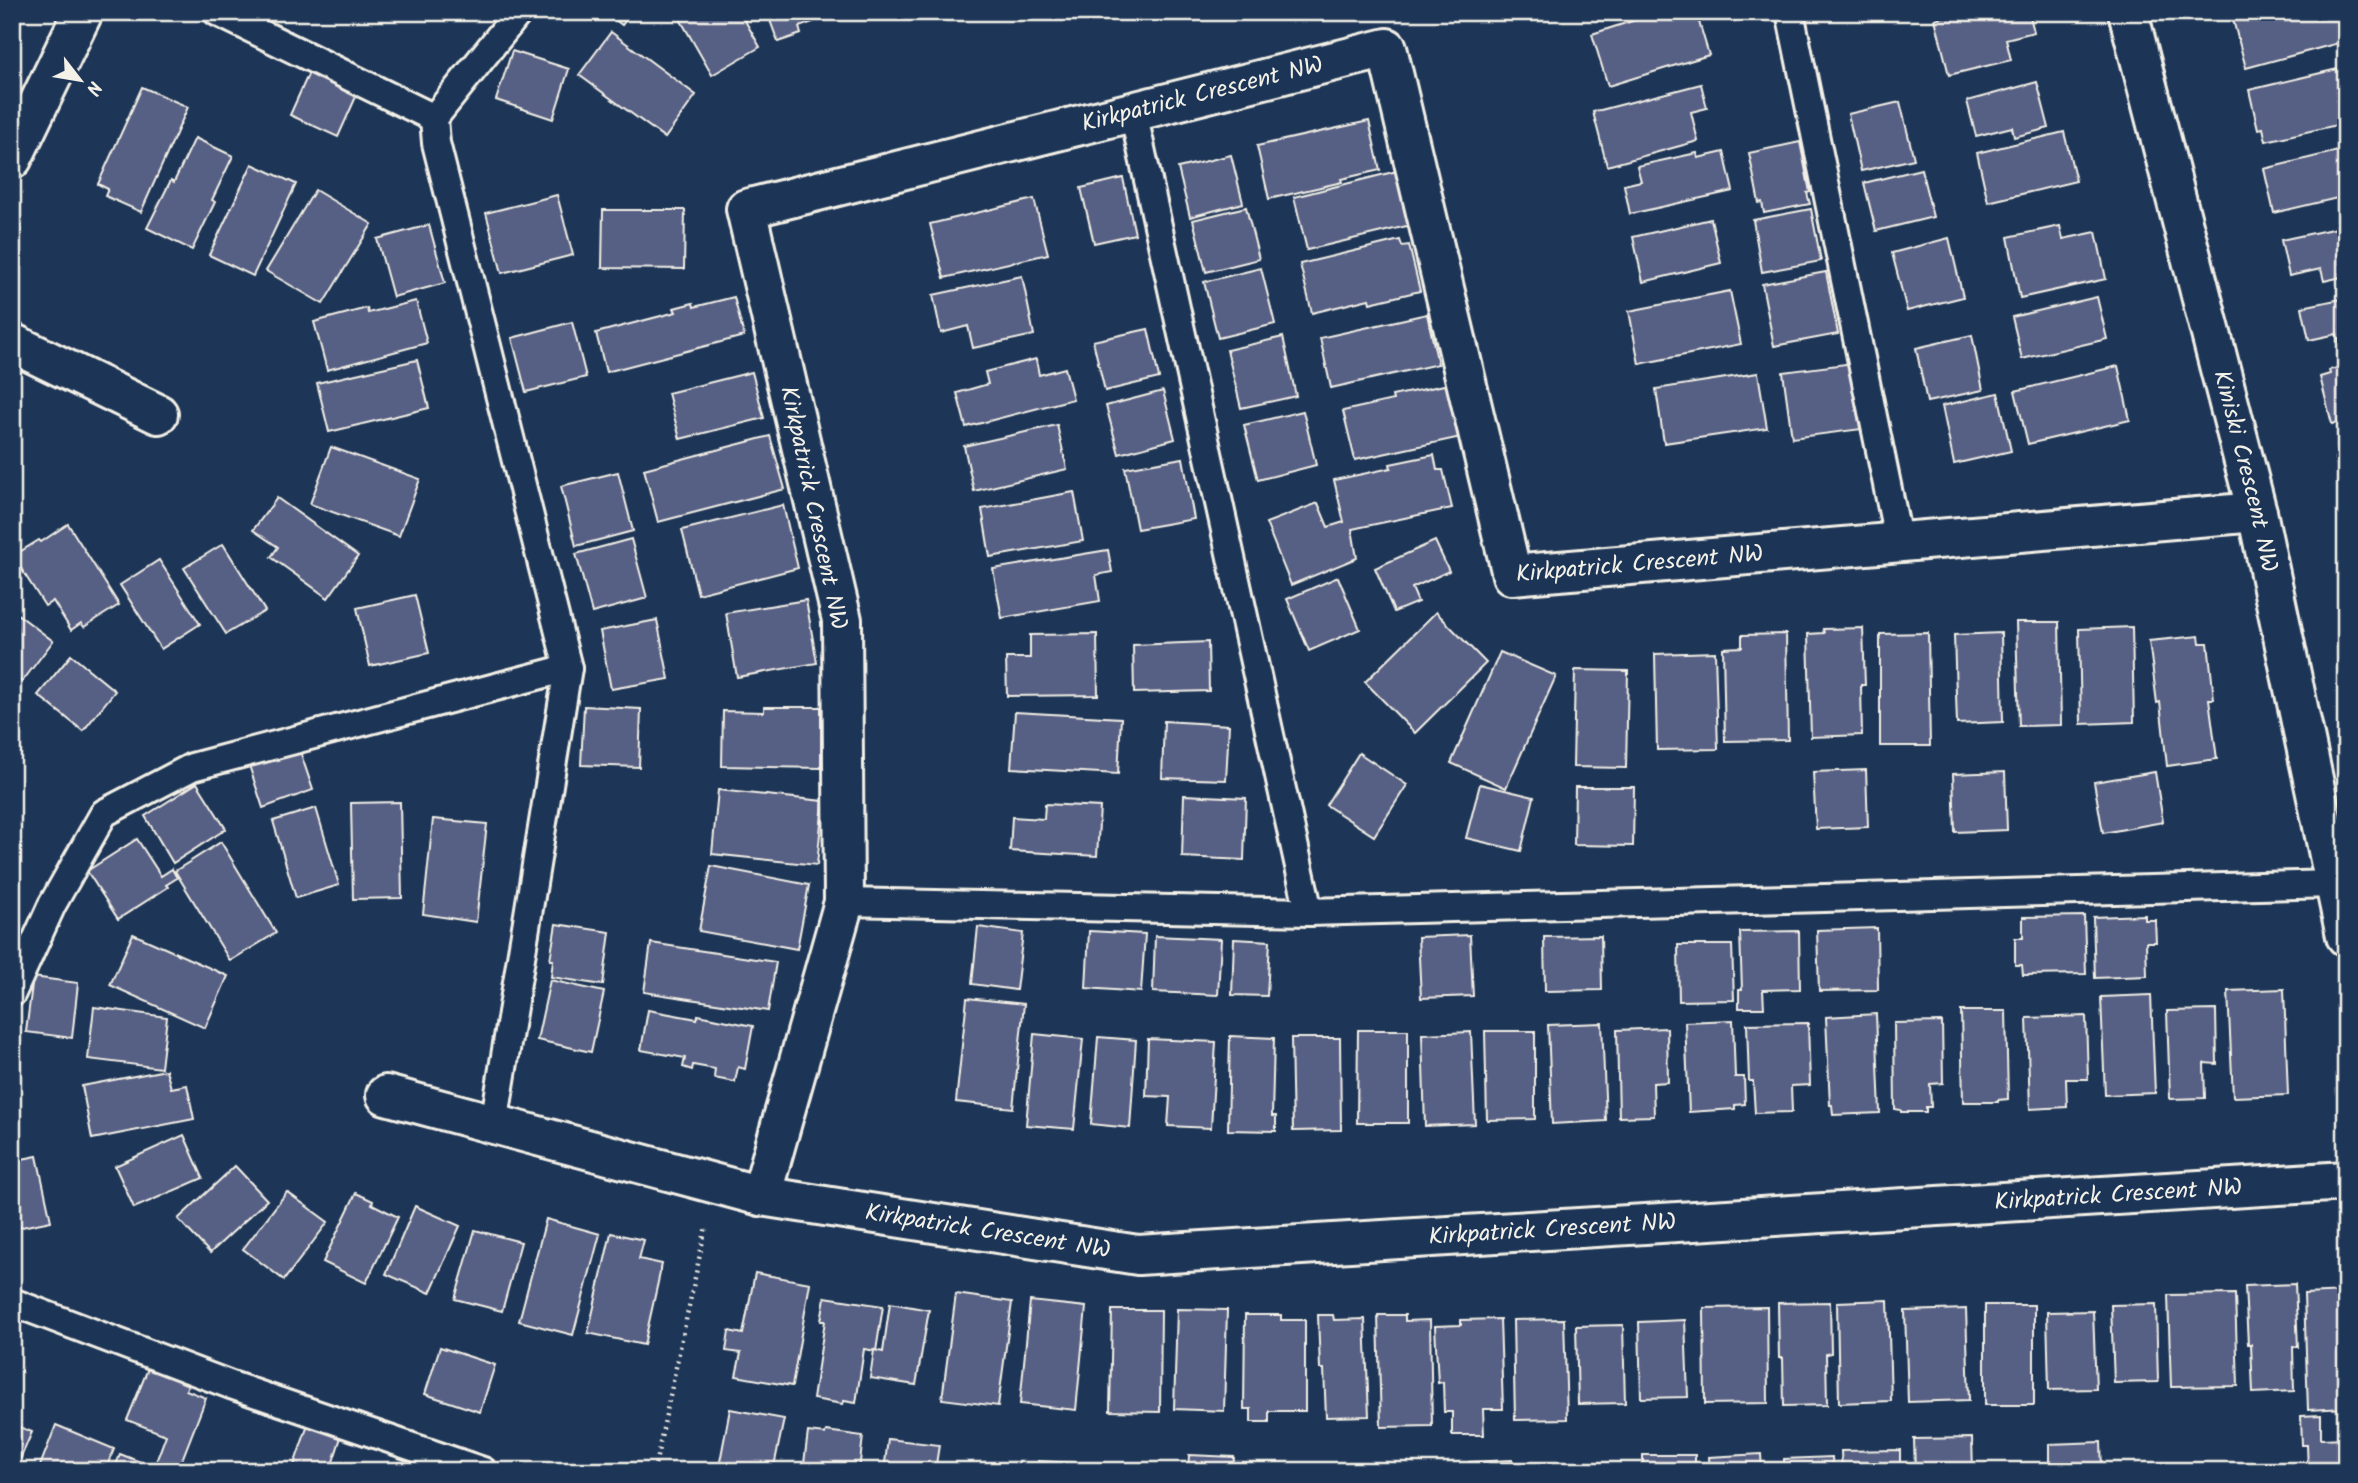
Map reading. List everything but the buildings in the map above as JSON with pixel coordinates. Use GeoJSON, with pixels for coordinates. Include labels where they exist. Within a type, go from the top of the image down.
{"type":"FeatureCollection","features":[{"type":"Feature","properties":{"kind":"street"},"geometry":{"type":"LineString","coordinates":[[12,159],[83,12]]}},
{"type":"Feature","properties":{"kind":"street","name":"Kiniski Crescent NW"},"geometry":{"type":"LineString","coordinates":[[2127,12],[2258,512],[2346,936]]}},
{"type":"Feature","properties":{"kind":"street","name":"Kirkpatrick Crescent NW"},"geometry":{"type":"LineString","coordinates":[[761,1196],[844,902],[842,620],[746,209],[1387,48],[1512,575],[2258,512]]}},
{"type":"Feature","properties":{"kind":"street"},"geometry":{"type":"LineString","coordinates":[[12,343],[158,414]]}},
{"type":"Feature","properties":{"kind":"street","name":"Kirkpatrick Crescent NW"},"geometry":{"type":"LineString","coordinates":[[386,1095],[761,1196],[1138,1255],[2346,1181]]}},
{"type":"Feature","properties":{"kind":"lane"},"geometry":{"type":"LineString","coordinates":[[217,12],[434,118]]}},
{"type":"Feature","properties":{"kind":"lane"},"geometry":{"type":"LineString","coordinates":[[494,1124],[568,668],[436,143],[434,118],[519,12]]}},
{"type":"Feature","properties":{"kind":"lane"},"geometry":{"type":"LineString","coordinates":[[1790,12],[1899,543]]}},
{"type":"Feature","properties":{"kind":"lane"},"geometry":{"type":"LineString","coordinates":[[1133,112],[1309,912]]}},
{"type":"Feature","properties":{"kind":"lane"},"geometry":{"type":"LineString","coordinates":[[12,993],[52,905],[104,813],[192,767],[568,668]]}},
{"type":"Feature","properties":{"kind":"lane"},"geometry":{"type":"LineString","coordinates":[[844,902],[1309,912],[2334,884]]}},
{"type":"Feature","properties":{"kind":"lane"},"geometry":{"type":"LineString","coordinates":[[12,1302],[231,1385],[483,1471]]}},
{"type":"Feature","properties":{"kind":"path"},"geometry":{"type":"LineString","coordinates":[[654,1471],[715,1184]]}}]}
